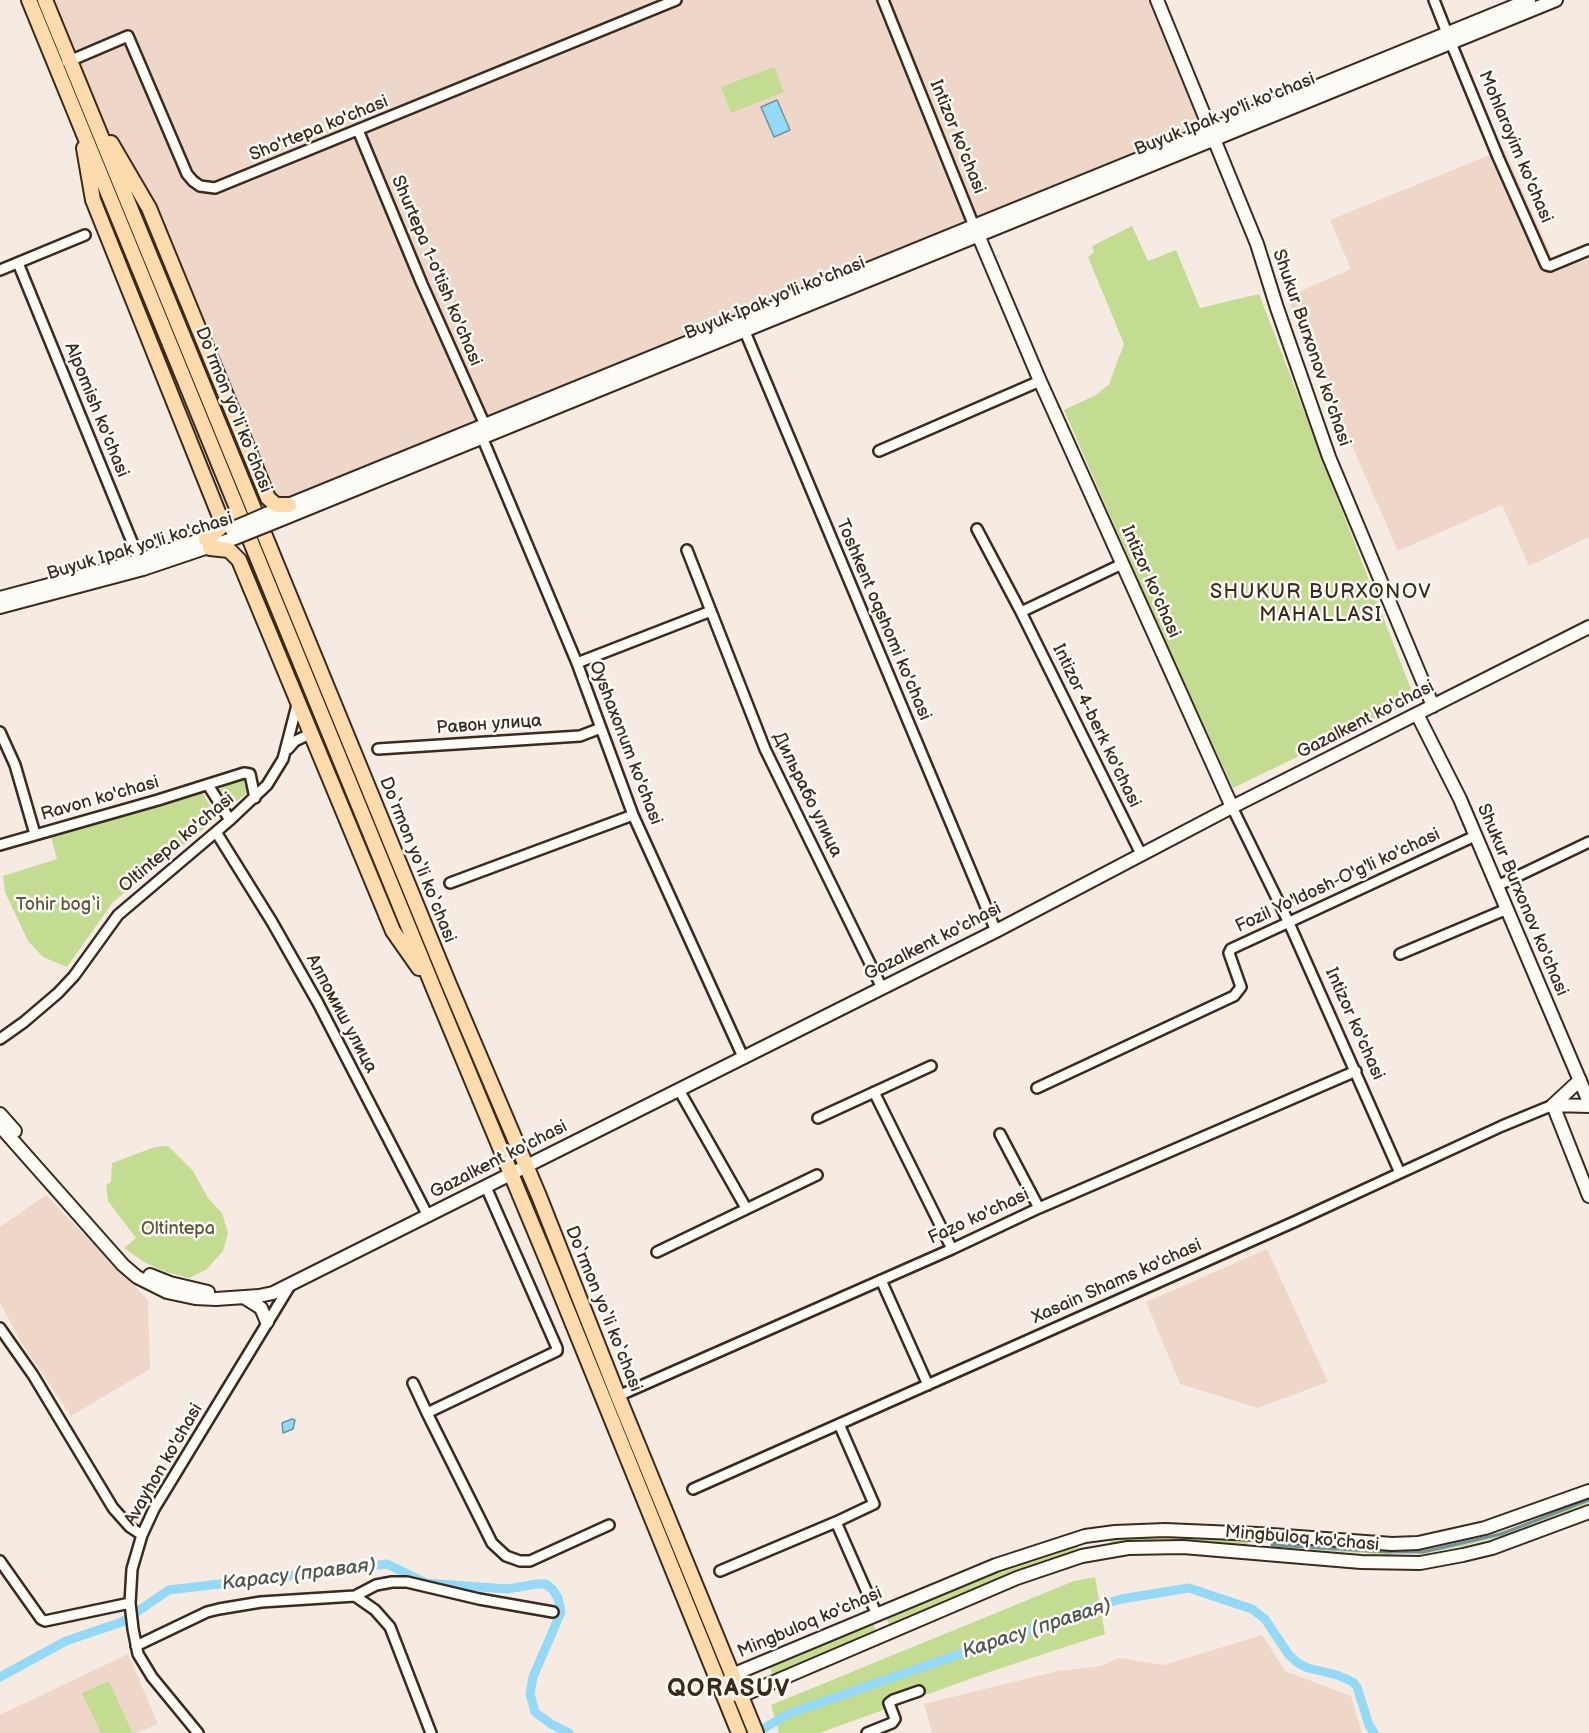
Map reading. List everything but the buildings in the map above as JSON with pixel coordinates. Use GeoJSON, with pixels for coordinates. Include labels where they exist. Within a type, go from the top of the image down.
{"type":"FeatureCollection","features":[{"type":"Feature","properties":{"kind":"main road","name":"Do‘rmon yo‘li ko‘chasi"},"geometry":{"type":"LineString","coordinates":[[29,0],[512,1174],[739,1733]]}},
{"type":"Feature","properties":{"kind":"main road","name":"Do‘rmon yo‘li ko‘chasi"},"geometry":{"type":"LineString","coordinates":[[45,0],[526,1167],[754,1730]]}},
{"type":"Feature","properties":{"kind":"main road","name":"Shukur Burxonov ko'chasi"},"geometry":{"type":"LineString","coordinates":[[1157,0],[1257,244],[1329,457],[1433,706]]}},
{"type":"Feature","properties":{"kind":"main road","name":"Buyuk Ipak yo'li ko'chasi"},"geometry":{"type":"LineString","coordinates":[[1449,38],[1529,0]]}},
{"type":"Feature","properties":{"kind":"main road","name":"Buyuk Ipak yo'li ko'chasi"},"geometry":{"type":"LineString","coordinates":[[0,607],[208,543],[1449,38],[1556,0]]}},
{"type":"Feature","properties":{"kind":"main road"},"geometry":{"type":"LineString","coordinates":[[91,111],[131,174],[149,208],[268,498],[276,505],[289,505]]}},
{"type":"Feature","properties":{"kind":"main road"},"geometry":{"type":"LineString","coordinates":[[77,117],[93,200],[220,517],[220,528],[208,543],[229,550],[239,561],[393,931],[434,989]]}},
{"type":"Feature","properties":{"kind":"main road","name":"Intizor ko'chasi"},"geometry":{"type":"LineString","coordinates":[[976,231],[1040,381],[1232,807]]}},
{"type":"Feature","properties":{"kind":"main road","name":"Buyuk Ipak yo'li ko'chasi"},"geometry":{"type":"LineString","coordinates":[[268,519],[289,505],[484,431]]}},
{"type":"Feature","properties":{"kind":"main road","name":"Buyuk Ipak yo'li ko'chasi"},"geometry":{"type":"LineString","coordinates":[[0,598],[141,565]]}},
{"type":"Feature","properties":{"kind":"main road","name":"Gazalkent ko'chasi"},"geometry":{"type":"LineString","coordinates":[[238,1297],[266,1295],[291,1284],[996,931],[1232,807],[1589,627]]}},
{"type":"Feature","properties":{"kind":"main road","name":"Shukur Burxonov ko'chasi"},"geometry":{"type":"LineString","coordinates":[[1417,714],[1460,799],[1589,1104]]}},
{"type":"Feature","properties":{"kind":"main road"},"geometry":{"type":"LineString","coordinates":[[1553,1105],[1580,1080]]}},
{"type":"Feature","properties":{"kind":"main road"},"geometry":{"type":"LineString","coordinates":[[1553,1105],[1589,1104]]}},
{"type":"Feature","properties":{"kind":"main road"},"geometry":{"type":"LineString","coordinates":[[1553,1105],[1589,1196]]}},
{"type":"Feature","properties":{"kind":"main road"},"geometry":{"type":"LineString","coordinates":[[0,1114],[73,1203]]}},
{"type":"Feature","properties":{"kind":"main road"},"geometry":{"type":"LineString","coordinates":[[0,1126],[142,1271],[162,1281],[177,1285],[249,1299],[258,1304],[267,1322]]}},
{"type":"Feature","properties":{"kind":"main road","name":"Mingbuloq ko'chasi"},"geometry":{"type":"LineString","coordinates":[[722,1692],[732,1675],[1009,1560],[1094,1535],[1150,1530],[1258,1534],[1392,1544],[1418,1543],[1485,1528],[1589,1491]]}},
{"type":"Feature","properties":{"kind":"main road","name":"Mingbuloq ko'chasi"},"geometry":{"type":"LineString","coordinates":[[741,1696],[1030,1573],[1098,1553],[1128,1548],[1164,1547],[1257,1552],[1361,1562],[1420,1563],[1492,1548],[1589,1512]]}},
{"type":"Feature","properties":{"kind":"main road"},"geometry":{"type":"LineString","coordinates":[[1257,1552],[1258,1534]]}},
{"type":"Feature","properties":{"kind":"main road"},"geometry":{"type":"LineString","coordinates":[[1094,1535],[1098,1553]]}},
{"type":"Feature","properties":{"kind":"main road"},"geometry":{"type":"LineString","coordinates":[[877,1615],[885,1634]]}},
{"type":"Feature","properties":{"kind":"main road"},"geometry":{"type":"LineString","coordinates":[[722,1692],[741,1696]]}},
{"type":"Feature","properties":{"kind":"street","name":"Sho'rtepa ko'chasi"},"geometry":{"type":"LineString","coordinates":[[57,67],[128,36],[187,174],[193,181],[205,187],[220,187],[676,0]]}},
{"type":"Feature","properties":{"kind":"street","name":"Intizor ko'chasi"},"geometry":{"type":"LineString","coordinates":[[883,0],[976,231]]}},
{"type":"Feature","properties":{"kind":"street","name":"Mohlaroyim ko'chasi"},"geometry":{"type":"LineString","coordinates":[[1434,0],[1546,265],[1550,266],[1589,249]]}},
{"type":"Feature","properties":{"kind":"street","name":"Shurtepa 1-o'tish ko'chasi"},"geometry":{"type":"LineString","coordinates":[[358,130],[484,431]]}},
{"type":"Feature","properties":{"kind":"street"},"geometry":{"type":"LineString","coordinates":[[0,270],[85,235]]}},
{"type":"Feature","properties":{"kind":"street","name":"Alpomish ko'chasi"},"geometry":{"type":"LineString","coordinates":[[18,263],[141,565]]}},
{"type":"Feature","properties":{"kind":"street","name":"Toshkent oqshomi ko'chasi"},"geometry":{"type":"LineString","coordinates":[[743,326],[996,931]]}},
{"type":"Feature","properties":{"kind":"street"},"geometry":{"type":"LineString","coordinates":[[879,451],[1040,381]]}},
{"type":"Feature","properties":{"kind":"street","name":"Oyshaxonum ko'chasi"},"geometry":{"type":"LineString","coordinates":[[484,431],[577,663],[633,815],[743,1057]]}},
{"type":"Feature","properties":{"kind":"street","name":"Intizor 4-berk ko'chasi"},"geometry":{"type":"LineString","coordinates":[[976,529],[1021,612],[1141,854]]}},
{"type":"Feature","properties":{"kind":"street","name":"Дильрабо улица"},"geometry":{"type":"LineString","coordinates":[[687,550],[765,749],[882,988]]}},
{"type":"Feature","properties":{"kind":"street"},"geometry":{"type":"LineString","coordinates":[[1021,612],[1122,564]]}},
{"type":"Feature","properties":{"kind":"street"},"geometry":{"type":"LineString","coordinates":[[577,663],[711,611]]}},
{"type":"Feature","properties":{"kind":"street","name":"Oltintepa ko'chasi"},"geometry":{"type":"LineString","coordinates":[[0,1039],[58,993],[74,976],[118,915],[255,798],[273,778],[285,753],[297,705]]}},
{"type":"Feature","properties":{"kind":"street","name":"Равон улица"},"geometry":{"type":"LineString","coordinates":[[378,748],[580,736],[601,728]]}},
{"type":"Feature","properties":{"kind":"street"},"geometry":{"type":"LineString","coordinates":[[0,732],[15,765],[35,834]]}},
{"type":"Feature","properties":{"kind":"street"},"geometry":{"type":"LineString","coordinates":[[285,753],[293,743],[310,734]]}},
{"type":"Feature","properties":{"kind":"street","name":"Ravon ko'chasi"},"geometry":{"type":"LineString","coordinates":[[0,845],[247,773],[250,774],[255,798]]}},
{"type":"Feature","properties":{"kind":"street"},"geometry":{"type":"LineString","coordinates":[[208,784],[230,820]]}},
{"type":"Feature","properties":{"kind":"street","name":"Intizor ko'chasi"},"geometry":{"type":"LineString","coordinates":[[1232,807],[1289,923],[1400,1173]]}},
{"type":"Feature","properties":{"kind":"street"},"geometry":{"type":"LineString","coordinates":[[450,883],[633,815]]}},
{"type":"Feature","properties":{"kind":"street","name":"Алпомиш улица"},"geometry":{"type":"LineString","coordinates":[[216,832],[272,922],[318,1003],[428,1216]]}},
{"type":"Feature","properties":{"kind":"street","name":"Fozil Yo'ldosh-O'g'li ko'chasi"},"geometry":{"type":"LineString","coordinates":[[1037,1088],[1234,996],[1241,987],[1229,953],[1231,949],[1475,836]]}},
{"type":"Feature","properties":{"kind":"street"},"geometry":{"type":"LineString","coordinates":[[1497,886],[1588,846]]}},
{"type":"Feature","properties":{"kind":"street"},"geometry":{"type":"LineString","coordinates":[[1400,954],[1507,909]]}},
{"type":"Feature","properties":{"kind":"street"},"geometry":{"type":"LineString","coordinates":[[818,1118],[931,1066]]}},
{"type":"Feature","properties":{"kind":"street","name":"Fazo ko'chasi"},"geometry":{"type":"LineString","coordinates":[[618,1396],[952,1249],[1039,1208],[1356,1071]]}},
{"type":"Feature","properties":{"kind":"street"},"geometry":{"type":"LineString","coordinates":[[679,1090],[746,1208]]}},
{"type":"Feature","properties":{"kind":"street"},"geometry":{"type":"LineString","coordinates":[[874,1092],[952,1249]]}},
{"type":"Feature","properties":{"kind":"street","name":"Xasain Shams ko'chasi"},"geometry":{"type":"LineString","coordinates":[[693,1489],[1553,1105]]}},
{"type":"Feature","properties":{"kind":"street"},"geometry":{"type":"LineString","coordinates":[[1000,1134],[1039,1208]]}},
{"type":"Feature","properties":{"kind":"street"},"geometry":{"type":"LineString","coordinates":[[657,1252],[817,1175]]}},
{"type":"Feature","properties":{"kind":"street"},"geometry":{"type":"LineString","coordinates":[[427,1413],[557,1352],[558,1348],[486,1187]]}},
{"type":"Feature","properties":{"kind":"street"},"geometry":{"type":"LineString","coordinates":[[881,1280],[928,1385]]}},
{"type":"Feature","properties":{"kind":"street","name":"Avayhon ko'chasi"},"geometry":{"type":"LineString","coordinates":[[198,1733],[141,1661],[136,1647],[130,1603],[132,1569],[142,1535],[154,1509],[291,1284]]}},
{"type":"Feature","properties":{"kind":"street"},"geometry":{"type":"LineString","coordinates":[[0,1328],[33,1375],[113,1508],[130,1527],[142,1535]]}},
{"type":"Feature","properties":{"kind":"street"},"geometry":{"type":"LineString","coordinates":[[413,1383],[492,1543],[506,1556],[526,1562],[609,1524]]}},
{"type":"Feature","properties":{"kind":"street"},"geometry":{"type":"LineString","coordinates":[[720,1571],[874,1504],[839,1424]]}},
{"type":"Feature","properties":{"kind":"street"},"geometry":{"type":"LineString","coordinates":[[836,1522],[877,1615]]}},
{"type":"Feature","properties":{"kind":"street"},"geometry":{"type":"LineString","coordinates":[[0,1561],[41,1619],[45,1621],[130,1603]]}},
{"type":"Feature","properties":{"kind":"street"},"geometry":{"type":"LineString","coordinates":[[136,1647],[207,1612],[261,1602],[355,1596],[376,1585],[392,1582],[407,1582],[479,1599],[554,1612]]}},
{"type":"Feature","properties":{"kind":"street"},"geometry":{"type":"LineString","coordinates":[[355,1596],[375,1610],[390,1627],[431,1733]]}},
{"type":"Feature","properties":{"kind":"street"},"geometry":{"type":"LineString","coordinates":[[867,1733],[892,1723],[895,1719],[889,1703],[892,1700],[920,1691]]}},
{"type":"Feature","properties":{"kind":"shaded area"},"geometry":{"type":"Polygon","coordinates":[[[45,0],[1157,0],[1210,130],[289,505],[274,504],[149,208],[91,111],[45,0]]]}},
{"type":"Feature","properties":{"kind":"shaded area"},"geometry":{"type":"Polygon","coordinates":[[[1504,149],[1558,270],[1589,259],[1589,537],[1529,566],[1502,505],[1398,551],[1287,297],[1351,269],[1330,220],[1504,149]]]}},
{"type":"Feature","properties":{"kind":"shaded area"},"geometry":{"type":"Polygon","coordinates":[[[46,1195],[148,1300],[150,1369],[71,1416],[21,1342],[0,1303],[0,1227],[46,1195]]]}},
{"type":"Feature","properties":{"kind":"shaded area"},"geometry":{"type":"Polygon","coordinates":[[[1267,1249],[1328,1382],[1258,1408],[1180,1384],[1146,1302],[1267,1249]]]}},
{"type":"Feature","properties":{"kind":"shaded area"},"geometry":{"type":"Polygon","coordinates":[[[1262,1635],[1285,1671],[1351,1696],[1362,1733],[932,1733],[924,1704],[1058,1671],[1101,1666],[1118,1658],[1164,1665],[1262,1635]]]}},
{"type":"Feature","properties":{"kind":"shaded area"},"geometry":{"type":"Polygon","coordinates":[[[128,1654],[158,1724],[137,1733],[0,1733],[0,1715],[128,1654]]]}},
{"type":"Feature","properties":{"kind":"green space"},"geometry":{"type":"Polygon","coordinates":[[[774,67],[784,92],[731,113],[721,87],[774,67]]]}},
{"type":"Feature","properties":{"kind":"green space"},"geometry":{"type":"Polygon","coordinates":[[[1132,226],[1148,261],[1176,250],[1200,308],[1259,294],[1415,700],[1233,788],[1157,623],[1064,410],[1096,395],[1109,384],[1124,344],[1088,257],[1094,252],[1092,246],[1132,226]]]}},
{"type":"Feature","properties":{"kind":"green space"},"geometry":{"type":"Polygon","coordinates":[[[243,778],[247,793],[230,807],[218,790],[243,778]]]}},
{"type":"Feature","properties":{"kind":"green space","name":"Tohir bog‘i"},"geometry":{"type":"Polygon","coordinates":[[[202,792],[217,818],[113,902],[67,967],[43,957],[28,941],[5,892],[3,876],[57,859],[51,837],[202,792]]]}},
{"type":"Feature","properties":{"kind":"green space","name":"Oltintepa"},"geometry":{"type":"Polygon","coordinates":[[[168,1146],[193,1171],[208,1198],[222,1213],[228,1233],[223,1251],[206,1270],[189,1278],[166,1272],[144,1262],[124,1248],[136,1238],[108,1201],[106,1185],[111,1182],[112,1163],[155,1147],[168,1146]]]}},
{"type":"Feature","properties":{"kind":"green space"},"geometry":{"type":"Polygon","coordinates":[[[1589,1498],[1589,1503],[1514,1533],[1418,1555],[1418,1551],[1466,1542],[1513,1528],[1589,1498]]]}},
{"type":"Feature","properties":{"kind":"green space"},"geometry":{"type":"Polygon","coordinates":[[[1152,1536],[1248,1539],[1248,1545],[1160,1540],[1111,1544],[1110,1539],[1152,1536]]]}},
{"type":"Feature","properties":{"kind":"green space"},"geometry":{"type":"Polygon","coordinates":[[[1273,1542],[1392,1550],[1391,1555],[1273,1547],[1273,1542]]]}},
{"type":"Feature","properties":{"kind":"green space"},"geometry":{"type":"Polygon","coordinates":[[[1078,1545],[1080,1551],[1021,1569],[889,1625],[887,1619],[983,1578],[1078,1545]]]}},
{"type":"Feature","properties":{"kind":"green space"},"geometry":{"type":"Polygon","coordinates":[[[1095,1577],[1105,1634],[998,1669],[819,1733],[779,1733],[771,1705],[1074,1581],[1095,1577]]]}},
{"type":"Feature","properties":{"kind":"green space"},"geometry":{"type":"Polygon","coordinates":[[[873,1624],[877,1632],[773,1675],[770,1668],[873,1624]]]}},
{"type":"Feature","properties":{"kind":"green space"},"geometry":{"type":"Polygon","coordinates":[[[109,1681],[132,1732],[130,1733],[101,1733],[82,1693],[109,1681]]]}},
{"type":"Feature","properties":{"kind":"water"},"geometry":{"type":"Polygon","coordinates":[[[777,100],[790,130],[774,137],[761,107],[777,100]]]}},
{"type":"Feature","properties":{"kind":"water"},"geometry":{"type":"Polygon","coordinates":[[[295,1420],[293,1429],[283,1433],[282,1423],[295,1420]]]}},
{"type":"Feature","properties":{"kind":"waterway"},"geometry":{"type":"LineString","coordinates":[[1272,1545],[1423,1552],[1501,1534],[1589,1500]]}},
{"type":"Feature","properties":{"kind":"waterway","name":"Карасу (правая)"},"geometry":{"type":"LineString","coordinates":[[0,1677],[66,1641],[122,1622],[169,1590],[387,1564],[426,1583],[507,1589],[546,1584],[553,1590],[558,1598],[561,1612],[533,1677],[530,1694],[535,1712],[551,1724],[569,1733]]}},
{"type":"Feature","properties":{"kind":"waterway","name":"Карасу (правая)"},"geometry":{"type":"LineString","coordinates":[[756,1733],[788,1714],[1094,1607],[1121,1599],[1189,1588],[1252,1609],[1265,1619],[1289,1655],[1298,1663],[1353,1682],[1374,1733]]}},
{"type":"Feature","properties":{"kind":"district","name":"SHUKUR BURXONOV MAHALLASI"},"geometry":{"type":"Point","coordinates":[1321,604]}},
{"type":"Feature","properties":{"kind":"district","name":"QORASUV"},"geometry":{"type":"Point","coordinates":[729,1690]}}]}
